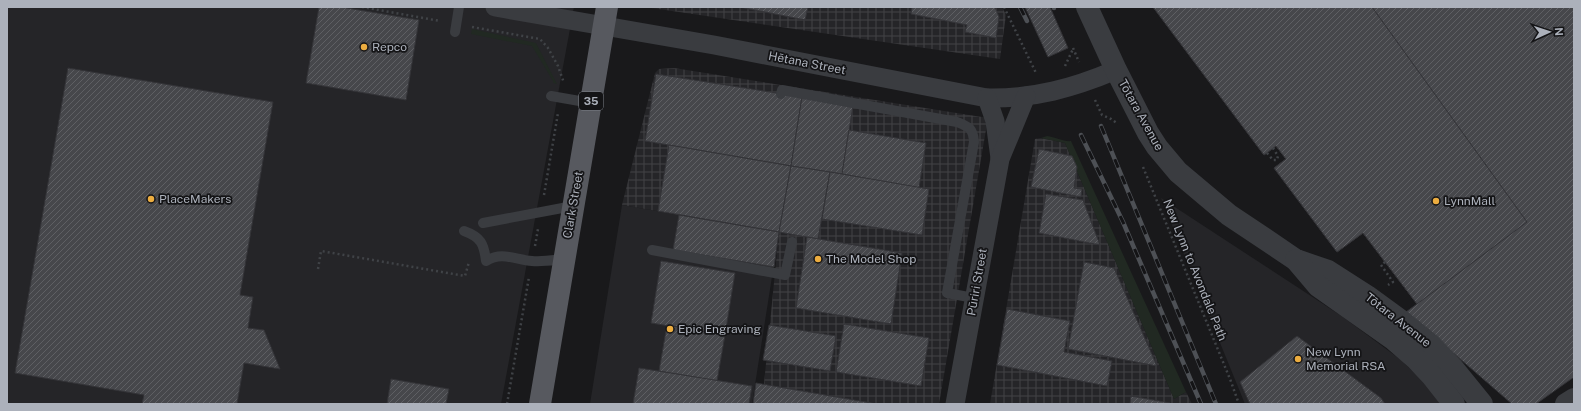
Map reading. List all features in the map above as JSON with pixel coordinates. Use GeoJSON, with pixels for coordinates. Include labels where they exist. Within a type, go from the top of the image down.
{"type":"FeatureCollection","features":[{"type":"Feature","properties":{"kind":"main road","name":"Clark Street"},"geometry":{"type":"LineString","coordinates":[[540,404],[605,17]]}},
{"type":"Feature","properties":{"kind":"street","name":"Hētana Street"},"geometry":{"type":"LineString","coordinates":[[496,7],[605,17],[714,45],[987,98],[1007,98],[1046,94],[1116,70]]}},
{"type":"Feature","properties":{"kind":"street","name":"Tōtara Avenue"},"geometry":{"type":"LineString","coordinates":[[1087,7],[1116,70],[1148,133],[1157,147],[1178,172],[1229,215],[1296,260],[1318,286],[1393,338],[1431,354],[1452,367],[1482,404]]}},
{"type":"Feature","properties":{"kind":"street","name":"Pūriri Street"},"geometry":{"type":"LineString","coordinates":[[955,404],[1000,160],[1026,96]]}},
{"type":"Feature","properties":{"kind":"street","name":"Pūriri Street"},"geometry":{"type":"LineString","coordinates":[[987,98],[995,121],[1000,160]]}},
{"type":"Feature","properties":{"kind":"street","name":"Tōtara Avenue"},"geometry":{"type":"LineString","coordinates":[[1431,354],[1432,376],[1454,404]]}},
{"type":"Feature","properties":{"kind":"street"},"geometry":{"type":"LineString","coordinates":[[1566,404],[1574,399]]}},
{"type":"Feature","properties":{"kind":"lane"},"geometry":{"type":"LineString","coordinates":[[456,28],[459,7]]}},
{"type":"Feature","properties":{"kind":"lane"},"geometry":{"type":"LineString","coordinates":[[781,94],[782,90],[949,120],[969,127],[974,134],[974,142],[947,293],[974,298]]}},
{"type":"Feature","properties":{"kind":"lane"},"geometry":{"type":"LineString","coordinates":[[556,97],[591,103]]}},
{"type":"Feature","properties":{"kind":"lane"},"geometry":{"type":"LineString","coordinates":[[483,223],[573,206]]}},
{"type":"Feature","properties":{"kind":"lane"},"geometry":{"type":"LineString","coordinates":[[464,231],[475,235],[482,243],[486,261],[494,257],[505,256],[532,261],[564,259]]}},
{"type":"Feature","properties":{"kind":"lane"},"geometry":{"type":"LineString","coordinates":[[652,250],[785,276],[792,242]]}},
{"type":"Feature","properties":{"kind":"path"},"geometry":{"type":"LineString","coordinates":[[362,7],[456,28],[540,39],[548,48],[558,66],[564,82],[556,97],[541,212],[507,404]]}},
{"type":"Feature","properties":{"kind":"path"},"geometry":{"type":"LineString","coordinates":[[1004,7],[1037,76]]}},
{"type":"Feature","properties":{"kind":"path"},"geometry":{"type":"LineString","coordinates":[[1065,67],[1073,48],[1076,55]]}},
{"type":"Feature","properties":{"kind":"path"},"geometry":{"type":"LineString","coordinates":[[1267,153],[1273,160],[1277,160],[1278,156],[1273,148]]}},
{"type":"Feature","properties":{"kind":"path","name":"New Lynn to Avondale Path"},"geometry":{"type":"LineString","coordinates":[[1142,166],[1239,404]]}},
{"type":"Feature","properties":{"kind":"path"},"geometry":{"type":"LineString","coordinates":[[318,269],[321,251],[465,276],[470,258]]}},
{"type":"Feature","properties":{"kind":"path"},"geometry":{"type":"LineString","coordinates":[[1385,262],[1381,265],[1393,282],[1386,286]]}},
{"type":"Feature","properties":{"kind":"shaded area"},"geometry":{"type":"Polygon","coordinates":[[[7,7],[574,7],[501,404],[7,404],[7,7]]]}},
{"type":"Feature","properties":{"kind":"shaded area"},"geometry":{"type":"Polygon","coordinates":[[[645,7],[1002,7],[1006,15],[1000,59],[645,7]]]}},
{"type":"Feature","properties":{"kind":"shaded area"},"geometry":{"type":"Polygon","coordinates":[[[472,29],[536,43],[557,84],[553,83],[532,46],[471,34],[472,29]]]}},
{"type":"Feature","properties":{"kind":"shaded area"},"geometry":{"type":"Polygon","coordinates":[[[674,68],[988,118],[939,404],[762,404],[779,232],[622,205],[655,73],[659,69],[674,68]]]}},
{"type":"Feature","properties":{"kind":"shaded area"},"geometry":{"type":"Polygon","coordinates":[[[1047,136],[1071,141],[1186,392],[1174,399],[1065,143],[1041,138],[1047,136]]]}},
{"type":"Feature","properties":{"kind":"shaded area"},"geometry":{"type":"Polygon","coordinates":[[[1041,138],[1065,143],[1174,399],[1186,392],[1192,404],[990,404],[1035,139],[1041,138]]]}},
{"type":"Feature","properties":{"kind":"shaded area"},"geometry":{"type":"Polygon","coordinates":[[[1161,198],[1343,317],[1401,360],[1429,387],[1441,404],[1245,404],[1161,198]]]}},
{"type":"Feature","properties":{"kind":"shaded area"},"geometry":{"type":"Polygon","coordinates":[[[622,205],[779,232],[752,404],[590,404],[622,205]]]}},
{"type":"Feature","properties":{"kind":"building"},"geometry":{"type":"Polygon","coordinates":[[[319,7],[341,7],[419,20],[406,100],[306,83],[319,7]]]}},
{"type":"Feature","properties":{"kind":"building"},"geometry":{"type":"Polygon","coordinates":[[[739,7],[808,7],[805,20],[739,7]]]}},
{"type":"Feature","properties":{"kind":"building"},"geometry":{"type":"Polygon","coordinates":[[[912,7],[995,7],[999,17],[996,38],[965,32],[967,25],[911,14],[912,7]]]}},
{"type":"Feature","properties":{"kind":"building"},"geometry":{"type":"Polygon","coordinates":[[[1025,7],[1050,7],[1068,48],[1048,57],[1025,7]]]}},
{"type":"Feature","properties":{"kind":"building","name":"LynnMall"},"geometry":{"type":"Polygon","coordinates":[[[1153,7],[1574,7],[1574,377],[1536,404],[1512,404],[1406,312],[1417,304],[1363,233],[1337,252],[1274,168],[1286,159],[1276,146],[1264,155],[1153,7]]]}},
{"type":"Feature","properties":{"kind":"building"},"geometry":{"type":"Polygon","coordinates":[[[1153,7],[1372,7],[1527,222],[1417,304],[1363,233],[1337,252],[1274,168],[1286,159],[1276,146],[1264,155],[1153,7]]]}},
{"type":"Feature","properties":{"kind":"building","name":"PlaceMakers"},"geometry":{"type":"Polygon","coordinates":[[[68,68],[273,102],[240,295],[253,297],[248,328],[264,330],[280,369],[244,363],[237,404],[142,404],[144,395],[15,373],[68,68]]]}},
{"type":"Feature","properties":{"kind":"building"},"geometry":{"type":"Polygon","coordinates":[[[656,74],[802,97],[791,166],[645,141],[656,74]]]}},
{"type":"Feature","properties":{"kind":"building"},"geometry":{"type":"Polygon","coordinates":[[[802,97],[853,106],[842,174],[791,166],[802,97]]]}},
{"type":"Feature","properties":{"kind":"building"},"geometry":{"type":"Polygon","coordinates":[[[849,130],[926,143],[919,188],[842,174],[849,130]]]}},
{"type":"Feature","properties":{"kind":"building"},"geometry":{"type":"Polygon","coordinates":[[[669,145],[791,166],[779,232],[658,211],[669,145]]]}},
{"type":"Feature","properties":{"kind":"building"},"geometry":{"type":"Polygon","coordinates":[[[1039,149],[1072,156],[1077,167],[1074,188],[1082,189],[1081,197],[1031,187],[1039,149]]]}},
{"type":"Feature","properties":{"kind":"building"},"geometry":{"type":"Polygon","coordinates":[[[791,166],[830,172],[818,239],[779,232],[791,166]]]}},
{"type":"Feature","properties":{"kind":"building"},"geometry":{"type":"Polygon","coordinates":[[[830,172],[929,189],[922,235],[822,219],[830,172]]]}},
{"type":"Feature","properties":{"kind":"building"},"geometry":{"type":"Polygon","coordinates":[[[1046,194],[1083,200],[1100,245],[1039,233],[1046,194]]]}},
{"type":"Feature","properties":{"kind":"building"},"geometry":{"type":"Polygon","coordinates":[[[679,215],[779,232],[774,267],[673,250],[679,215]]]}},
{"type":"Feature","properties":{"kind":"building"},"geometry":{"type":"Polygon","coordinates":[[[807,237],[902,253],[891,324],[796,308],[807,237]]]}},
{"type":"Feature","properties":{"kind":"building"},"geometry":{"type":"Polygon","coordinates":[[[661,261],[735,273],[725,335],[651,323],[661,261]]]}},
{"type":"Feature","properties":{"kind":"building"},"geometry":{"type":"Polygon","coordinates":[[[1084,262],[1114,268],[1157,366],[1068,349],[1084,262]]]}},
{"type":"Feature","properties":{"kind":"building"},"geometry":{"type":"Polygon","coordinates":[[[1007,309],[1070,321],[1064,352],[1112,361],[1107,386],[997,365],[1007,309]]]}},
{"type":"Feature","properties":{"kind":"building"},"geometry":{"type":"Polygon","coordinates":[[[844,324],[929,338],[921,386],[836,372],[844,324]]]}},
{"type":"Feature","properties":{"kind":"building"},"geometry":{"type":"Polygon","coordinates":[[[667,325],[725,335],[717,381],[659,371],[667,325]]]}},
{"type":"Feature","properties":{"kind":"building"},"geometry":{"type":"Polygon","coordinates":[[[769,325],[836,336],[830,371],[763,360],[769,325]]]}},
{"type":"Feature","properties":{"kind":"building","name":"New Lynn Memorial RSA"},"geometry":{"type":"Polygon","coordinates":[[[1297,336],[1381,398],[1385,404],[1250,404],[1240,382],[1297,336]]]}},
{"type":"Feature","properties":{"kind":"building"},"geometry":{"type":"Polygon","coordinates":[[[639,368],[752,386],[749,404],[633,404],[639,368]]]}},
{"type":"Feature","properties":{"kind":"building"},"geometry":{"type":"Polygon","coordinates":[[[391,379],[449,389],[446,404],[387,404],[391,379]]]}},
{"type":"Feature","properties":{"kind":"building"},"geometry":{"type":"Polygon","coordinates":[[[756,383],[877,404],[753,404],[756,383]]]}},
{"type":"Feature","properties":{"kind":"building"},"geometry":{"type":"Polygon","coordinates":[[[1131,396],[1170,403],[1171,404],[1130,404],[1131,396]]]}},
{"type":"Feature","properties":{"kind":"railway"},"geometry":{"type":"LineString","coordinates":[[1020,7],[1027,21]]}},
{"type":"Feature","properties":{"kind":"railway"},"geometry":{"type":"LineString","coordinates":[[1101,126],[1216,404]]}},
{"type":"Feature","properties":{"kind":"railway"},"geometry":{"type":"LineString","coordinates":[[1081,135],[1123,222],[1201,404]]}},
{"type":"Feature","properties":{"kind":"place","name":"Repco"},"geometry":{"type":"Point","coordinates":[364,47]}},
{"type":"Feature","properties":{"kind":"place","name":"PlaceMakers"},"geometry":{"type":"Point","coordinates":[151,199]}},
{"type":"Feature","properties":{"kind":"place","name":"LynnMall"},"geometry":{"type":"Point","coordinates":[1436,201]}},
{"type":"Feature","properties":{"kind":"place","name":"The Model Shop"},"geometry":{"type":"Point","coordinates":[818,259]}},
{"type":"Feature","properties":{"kind":"place","name":"Epic Engraving"},"geometry":{"type":"Point","coordinates":[670,329]}},
{"type":"Feature","properties":{"kind":"place","name":"New Lynn Memorial RSA"},"geometry":{"type":"Point","coordinates":[1298,359]}}]}
